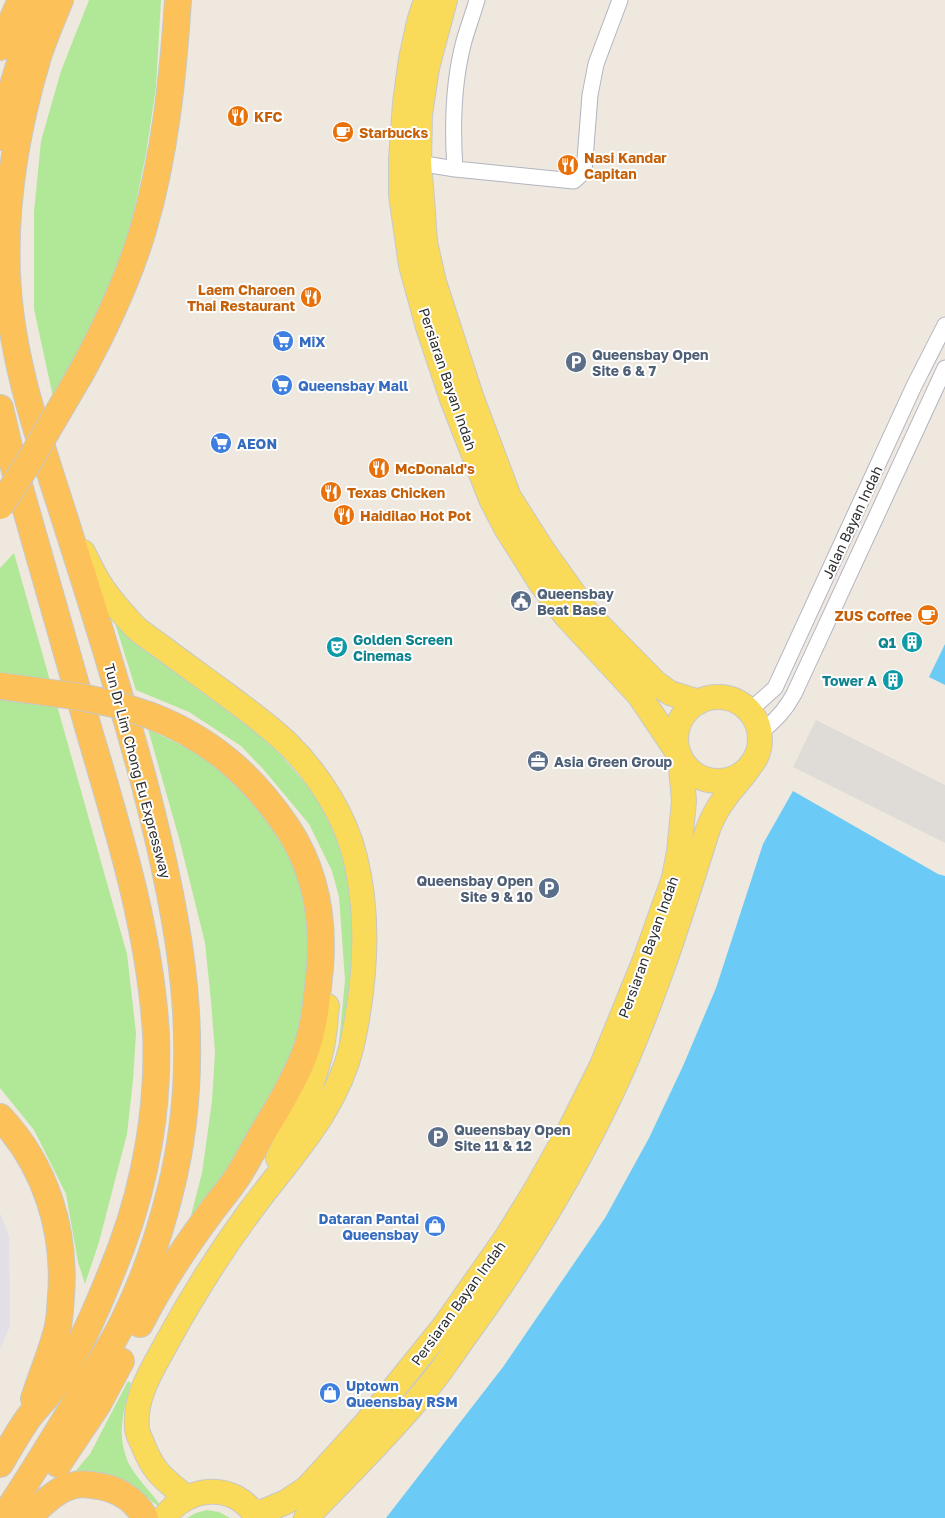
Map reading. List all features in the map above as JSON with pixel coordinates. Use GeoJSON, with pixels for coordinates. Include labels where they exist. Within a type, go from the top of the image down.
{"type":"FeatureCollection","features":[{"type":"Feature","properties":{"kind":"highway"},"geometry":{"type":"LineString","coordinates":[[0,47],[21,0]]}},
{"type":"Feature","properties":{"kind":"highway"},"geometry":{"type":"LineString","coordinates":[[0,137],[4,115],[38,0]]}},
{"type":"Feature","properties":{"kind":"highway","name":"Tun Dr Lim Chong Eu Expressway"},"geometry":{"type":"LineString","coordinates":[[3,1518],[124,1322],[145,1271],[172,1189],[183,1117],[187,1062],[188,1030],[184,973],[161,847],[133,739],[30,409],[10,314],[7,275],[7,229],[17,148],[38,58],[60,0]]}},
{"type":"Feature","properties":{"kind":"highway"},"geometry":{"type":"LineString","coordinates":[[0,506],[32,458],[81,373],[120,295],[143,229],[162,147],[174,53],[178,0]]}},
{"type":"Feature","properties":{"kind":"highway"},"geometry":{"type":"LineString","coordinates":[[0,408],[13,464],[125,860],[148,965],[156,1035],[154,1094],[150,1131],[142,1178],[122,1246],[89,1322],[68,1364],[52,1390],[26,1421],[0,1464]]}},
{"type":"Feature","properties":{"kind":"highway"},"geometry":{"type":"LineString","coordinates":[[0,686],[90,698],[149,715],[184,730],[210,746],[244,774],[262,793],[290,832],[308,866],[315,889],[321,932],[321,959],[314,1021],[305,1052],[289,1089],[238,1176],[154,1296],[98,1404],[22,1518]]}},
{"type":"Feature","properties":{"kind":"highway"},"geometry":{"type":"LineString","coordinates":[[0,1118],[20,1143],[36,1168],[52,1204],[63,1264],[57,1333],[26,1421]]}},
{"type":"Feature","properties":{"kind":"highway"},"geometry":{"type":"LineString","coordinates":[[27,1518],[54,1494],[72,1486],[83,1484],[105,1486],[119,1491],[132,1501],[145,1518]]}},
{"type":"Feature","properties":{"kind":"main road","name":"Persiaran Bayan Indah"},"geometry":{"type":"LineString","coordinates":[[256,1517],[286,1502],[307,1488],[367,1422],[445,1325],[506,1238],[571,1127],[602,1065],[626,1010],[674,878],[679,852],[684,801],[680,756],[639,695],[566,616],[540,582],[506,528],[495,506],[452,399],[428,327],[411,265],[402,195],[401,160],[404,103],[413,50],[426,0]]}},
{"type":"Feature","properties":{"kind":"main road","name":"Persiaran Bayan Indah"},"geometry":{"type":"LineString","coordinates":[[445,0],[427,68],[420,114],[420,163],[425,242],[434,282],[471,396],[509,497],[542,550],[589,615],[656,683],[670,693],[699,702]]}},
{"type":"Feature","properties":{"kind":"main road"},"geometry":{"type":"LineString","coordinates":[[65,519],[102,588],[136,628],[259,720],[289,745],[312,771],[333,804],[344,826],[355,856],[363,913],[361,984],[356,1022],[346,1064],[336,1092],[308,1137],[248,1214],[184,1312],[142,1390],[137,1410],[138,1432],[153,1467],[186,1497]]}},
{"type":"Feature","properties":{"kind":"main road"},"geometry":{"type":"LineString","coordinates":[[712,698],[726,698],[738,702],[749,711],[756,721],[760,733],[758,749],[752,763],[744,772],[733,778],[720,781],[696,775],[687,767],[680,756],[676,744],[679,725],[689,709],[699,702],[712,698]]}},
{"type":"Feature","properties":{"kind":"main road","name":"Persiaran Bayan Indah"},"geometry":{"type":"LineString","coordinates":[[306,1518],[374,1448],[433,1380],[484,1312],[560,1191],[612,1092],[635,1039],[670,948],[715,812],[752,763]]}},
{"type":"Feature","properties":{"kind":"main road"},"geometry":{"type":"LineString","coordinates":[[248,1214],[300,1117],[322,1050],[329,986],[328,955],[325,930],[315,889]]}},
{"type":"Feature","properties":{"kind":"main road"},"geometry":{"type":"LineString","coordinates":[[164,1518],[172,1508],[186,1497],[201,1492],[216,1491],[232,1495],[245,1504],[256,1517]]}},
{"type":"Feature","properties":{"kind":"street"},"geometry":{"type":"LineString","coordinates":[[455,169],[453,137],[456,81],[464,41],[477,0]]}},
{"type":"Feature","properties":{"kind":"street"},"geometry":{"type":"LineString","coordinates":[[420,163],[455,169],[574,181],[584,172],[590,95],[596,64],[619,0]]}},
{"type":"Feature","properties":{"kind":"street","name":"Jalan Bayan Indah"},"geometry":{"type":"LineString","coordinates":[[749,711],[775,688],[910,395],[945,325]]}},
{"type":"Feature","properties":{"kind":"street","name":"Jalan Bayan Indah"},"geometry":{"type":"LineString","coordinates":[[760,733],[781,715],[794,694],[945,368]]}},
{"type":"Feature","properties":{"kind":"shaded area"},"geometry":{"type":"Polygon","coordinates":[[[816,720],[945,785],[945,843],[793,767],[816,720]]]}},
{"type":"Feature","properties":{"kind":"shaded area"},"geometry":{"type":"Polygon","coordinates":[[[0,1213],[9,1236],[10,1326],[0,1349],[0,1213]]]}},
{"type":"Feature","properties":{"kind":"green space"},"geometry":{"type":"Polygon","coordinates":[[[89,0],[161,0],[156,87],[146,154],[130,231],[91,336],[56,411],[34,309],[34,212],[41,141],[61,71],[89,0]]]}},
{"type":"Feature","properties":{"kind":"green space"},"geometry":{"type":"Polygon","coordinates":[[[14,553],[127,954],[136,1033],[127,1134],[99,1242],[85,1284],[78,1262],[66,1194],[34,1130],[0,1088],[0,568],[14,553]]]}},
{"type":"Feature","properties":{"kind":"green space"},"geometry":{"type":"Polygon","coordinates":[[[114,620],[254,729],[279,753],[316,796],[349,867],[354,909],[353,962],[340,1053],[338,1053],[345,980],[339,897],[332,871],[309,824],[264,770],[241,746],[189,712],[136,690],[114,620]]]}},
{"type":"Feature","properties":{"kind":"green space"},"geometry":{"type":"Polygon","coordinates":[[[148,729],[195,752],[218,768],[249,798],[267,820],[292,860],[306,903],[311,959],[298,1045],[253,1134],[188,1227],[202,1173],[212,1101],[215,1052],[211,1001],[205,943],[179,838],[148,729]]]}},
{"type":"Feature","properties":{"kind":"green space"},"geometry":{"type":"Polygon","coordinates":[[[128,1381],[131,1383],[122,1424],[125,1454],[132,1469],[158,1502],[158,1506],[142,1494],[67,1481],[90,1454],[128,1381]]]}},
{"type":"Feature","properties":{"kind":"green space"},"geometry":{"type":"Polygon","coordinates":[[[207,1510],[219,1512],[230,1518],[187,1518],[207,1510]]]}},
{"type":"Feature","properties":{"kind":"water"},"geometry":{"type":"Polygon","coordinates":[[[945,644],[945,685],[929,677],[945,644]]]}},
{"type":"Feature","properties":{"kind":"water"},"geometry":{"type":"Polygon","coordinates":[[[793,791],[938,874],[945,876],[945,1518],[386,1518],[503,1367],[605,1218],[649,1138],[683,1066],[716,988],[763,844],[793,791]]]}},
{"type":"Feature","properties":{"kind":"place","name":"KFC"},"geometry":{"type":"Point","coordinates":[238,116]}},
{"type":"Feature","properties":{"kind":"place","name":"Starbucks"},"geometry":{"type":"Point","coordinates":[343,132]}},
{"type":"Feature","properties":{"kind":"place","name":"Nasi Kandar Capitan"},"geometry":{"type":"Point","coordinates":[568,165]}},
{"type":"Feature","properties":{"kind":"place","name":"Laem Charoen Thai Restaurant"},"geometry":{"type":"Point","coordinates":[311,297]}},
{"type":"Feature","properties":{"kind":"place","name":"MiX"},"geometry":{"type":"Point","coordinates":[283,341]}},
{"type":"Feature","properties":{"kind":"place","name":"Queensbay Open Site 6 & 7"},"geometry":{"type":"Point","coordinates":[576,362]}},
{"type":"Feature","properties":{"kind":"place","name":"Queensbay Mall"},"geometry":{"type":"Point","coordinates":[282,385]}},
{"type":"Feature","properties":{"kind":"place","name":"AEON"},"geometry":{"type":"Point","coordinates":[221,443]}},
{"type":"Feature","properties":{"kind":"place","name":"McDonald's"},"geometry":{"type":"Point","coordinates":[379,468]}},
{"type":"Feature","properties":{"kind":"place","name":"Texas Chicken"},"geometry":{"type":"Point","coordinates":[331,492]}},
{"type":"Feature","properties":{"kind":"place","name":"Haidilao Hot Pot"},"geometry":{"type":"Point","coordinates":[344,515]}},
{"type":"Feature","properties":{"kind":"place","name":"Queensbay Beat Base"},"geometry":{"type":"Point","coordinates":[521,601]}},
{"type":"Feature","properties":{"kind":"place","name":"ZUS Coffee"},"geometry":{"type":"Point","coordinates":[928,615]}},
{"type":"Feature","properties":{"kind":"place","name":"Q1"},"geometry":{"type":"Point","coordinates":[912,642]}},
{"type":"Feature","properties":{"kind":"place","name":"Golden Screen Cinemas"},"geometry":{"type":"Point","coordinates":[337,647]}},
{"type":"Feature","properties":{"kind":"place","name":"Tower A"},"geometry":{"type":"Point","coordinates":[893,680]}},
{"type":"Feature","properties":{"kind":"place","name":"Asia Green Group"},"geometry":{"type":"Point","coordinates":[538,761]}},
{"type":"Feature","properties":{"kind":"place","name":"Queensbay Open Site 9 & 10"},"geometry":{"type":"Point","coordinates":[549,888]}},
{"type":"Feature","properties":{"kind":"place","name":"Queensbay Open Site 11 & 12"},"geometry":{"type":"Point","coordinates":[438,1137]}},
{"type":"Feature","properties":{"kind":"place","name":"Dataran Pantai Queensbay"},"geometry":{"type":"Point","coordinates":[435,1226]}},
{"type":"Feature","properties":{"kind":"place","name":"Uptown Queensbay RSM"},"geometry":{"type":"Point","coordinates":[330,1393]}}]}
